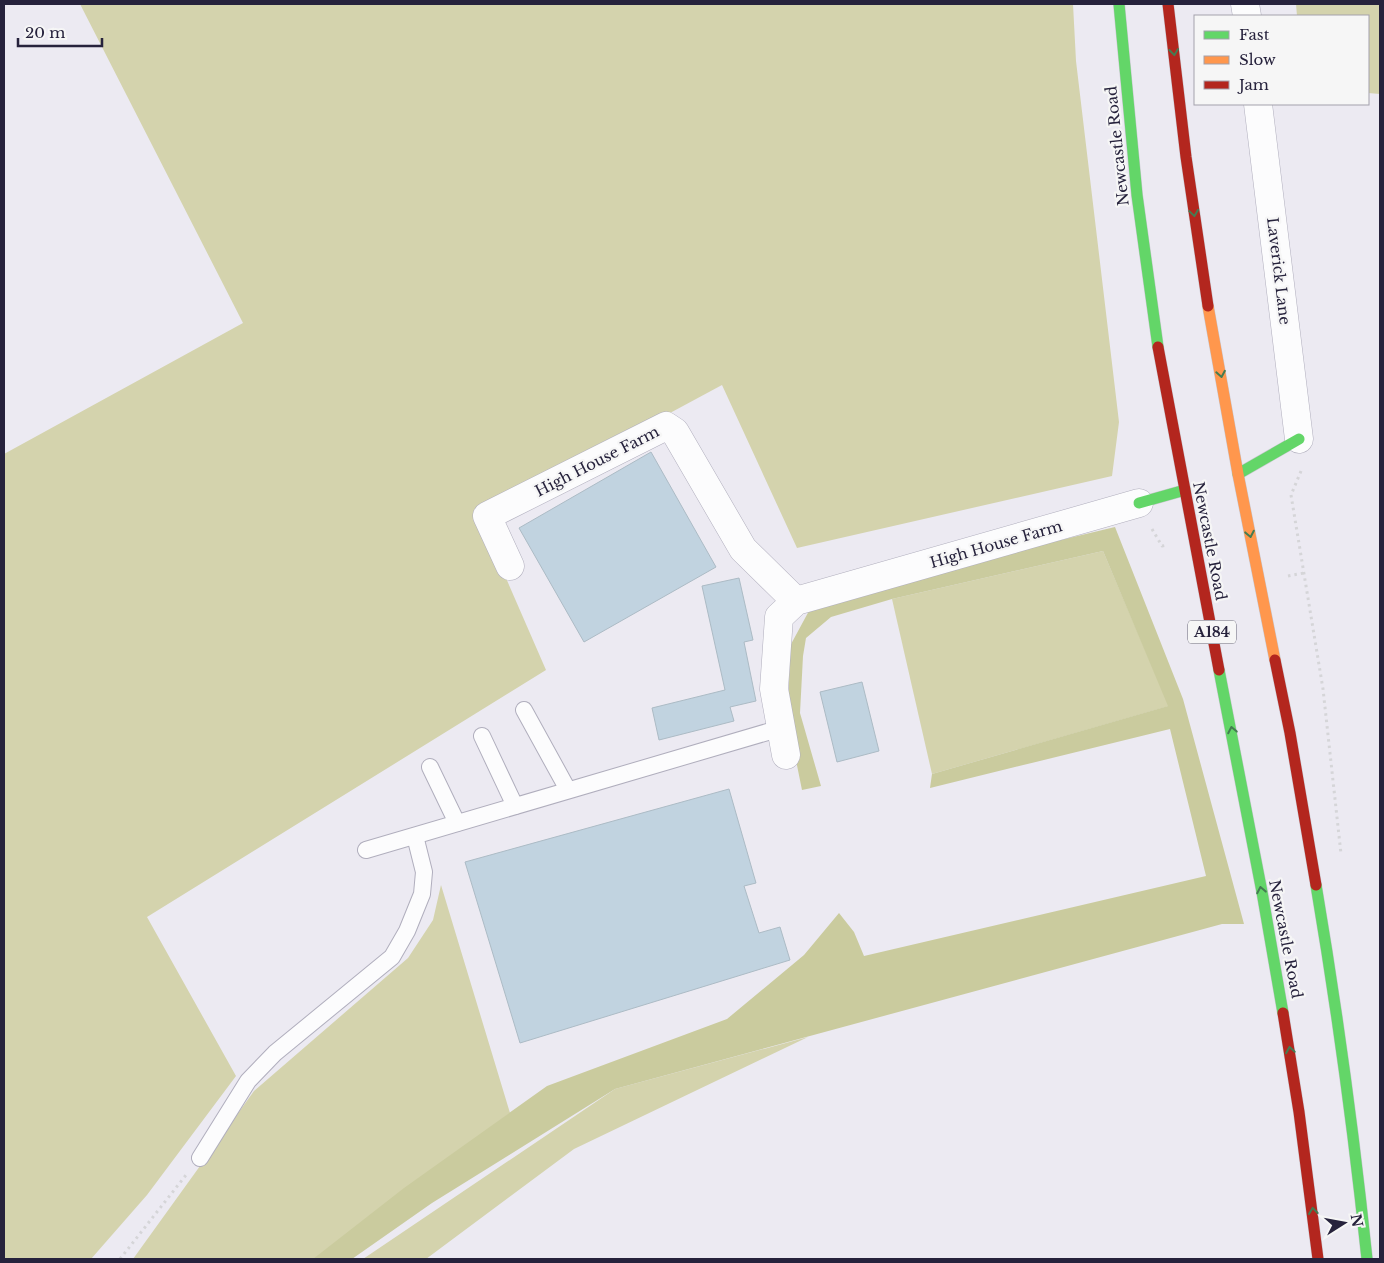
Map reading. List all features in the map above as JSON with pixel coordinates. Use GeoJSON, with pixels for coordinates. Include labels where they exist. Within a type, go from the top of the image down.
{"type":"FeatureCollection","features":[{"type":"Feature","properties":{"kind":"highway","name":"Newcastle Road"},"geometry":{"type":"LineString","coordinates":[[1119,4],[1132,160],[1152,310],[1284,1010],[1309,1181],[1318,1259]]}},
{"type":"Feature","properties":{"kind":"highway"},"geometry":{"type":"LineString","coordinates":[[1168,4],[1186,157],[1199,242],[1238,474],[1290,733],[1331,976],[1368,1259]]}},
{"type":"Feature","properties":{"kind":"highway"},"geometry":{"type":"LineString","coordinates":[[1238,474],[1299,439]]}},
{"type":"Feature","properties":{"kind":"highway"},"geometry":{"type":"LineString","coordinates":[[1139,503],[1185,490]]}},
{"type":"Feature","properties":{"kind":"street","name":"Laverick Lane"},"geometry":{"type":"LineString","coordinates":[[1258,105],[1299,439]]}},
{"type":"Feature","properties":{"kind":"street","name":"High House Farm"},"geometry":{"type":"LineString","coordinates":[[510,566],[487,516],[666,426],[675,432],[743,549],[796,601]]}},
{"type":"Feature","properties":{"kind":"street","name":"High House Farm"},"geometry":{"type":"LineString","coordinates":[[786,755],[774,689],[779,617],[796,601],[1139,503]]}},
{"type":"Feature","properties":{"kind":"lane"},"geometry":{"type":"LineString","coordinates":[[524,710],[568,790]]}},
{"type":"Feature","properties":{"kind":"lane"},"geometry":{"type":"LineString","coordinates":[[366,850],[781,728]]}},
{"type":"Feature","properties":{"kind":"lane"},"geometry":{"type":"LineString","coordinates":[[482,736],[515,806]]}},
{"type":"Feature","properties":{"kind":"lane"},"geometry":{"type":"LineString","coordinates":[[430,767],[457,823]]}},
{"type":"Feature","properties":{"kind":"lane"},"geometry":{"type":"LineString","coordinates":[[200,1158],[248,1081],[275,1053],[392,957],[422,894],[424,872],[415,836]]}},
{"type":"Feature","properties":{"kind":"path"},"geometry":{"type":"LineString","coordinates":[[1299,439],[1304,461],[1291,495],[1324,689],[1342,856]]}},
{"type":"Feature","properties":{"kind":"path"},"geometry":{"type":"LineString","coordinates":[[120,1259],[200,1158]]}},
{"type":"Feature","properties":{"kind":"green space"},"geometry":{"type":"Polygon","coordinates":[[[80,4],[1073,4],[1076,61],[1119,422],[1112,476],[797,548],[722,385],[479,516],[546,670],[147,917],[236,1076],[147,1195],[91,1259],[4,1259],[4,454],[243,323],[80,4]]]}},
{"type":"Feature","properties":{"kind":"green space"},"geometry":{"type":"Polygon","coordinates":[[[1296,4],[1380,4],[1380,94],[1369,93],[1369,15],[1297,15],[1296,4]]]}},
{"type":"Feature","properties":{"kind":"green space"},"geometry":{"type":"Polygon","coordinates":[[[1115,527],[1183,699],[1244,924],[1222,924],[615,1089],[432,1203],[352,1259],[313,1259],[404,1188],[547,1086],[727,1019],[804,955],[839,913],[854,932],[864,956],[1206,876],[1170,729],[930,788],[932,774],[1168,706],[1103,551],[892,599],[831,617],[806,638],[803,656],[800,713],[821,786],[802,790],[788,721],[790,646],[810,609],[839,593],[1115,527]]]}},
{"type":"Feature","properties":{"kind":"green space"},"geometry":{"type":"Polygon","coordinates":[[[1103,551],[1169,706],[932,774],[892,599],[1103,551]]]}},
{"type":"Feature","properties":{"kind":"green space"},"geometry":{"type":"Polygon","coordinates":[[[441,885],[510,1113],[315,1259],[133,1259],[254,1091],[408,958],[433,920],[441,885]]]}},
{"type":"Feature","properties":{"kind":"green space"},"geometry":{"type":"Polygon","coordinates":[[[808,1037],[574,1149],[426,1259],[363,1259],[615,1089],[808,1037]]]}},
{"type":"Feature","properties":{"kind":"building"},"geometry":{"type":"Polygon","coordinates":[[[651,452],[716,567],[584,642],[519,528],[651,452]]]}},
{"type":"Feature","properties":{"kind":"building"},"geometry":{"type":"Polygon","coordinates":[[[739,578],[753,640],[744,642],[756,701],[730,707],[734,721],[659,740],[652,708],[725,690],[702,586],[739,578]]]}},
{"type":"Feature","properties":{"kind":"building"},"geometry":{"type":"Polygon","coordinates":[[[862,682],[879,751],[837,762],[820,692],[862,682]]]}},
{"type":"Feature","properties":{"kind":"building"},"geometry":{"type":"Polygon","coordinates":[[[729,789],[756,883],[744,886],[759,933],[780,927],[790,960],[520,1043],[465,862],[729,789]]]}},
{"type":"Feature","properties":{"kind":"traffic: fast"},"geometry":{"type":"LineString","coordinates":[[1119,4],[1137,195],[1158,347]]}},
{"type":"Feature","properties":{"kind":"traffic: fast"},"geometry":{"type":"LineString","coordinates":[[1238,474],[1299,439]]}},
{"type":"Feature","properties":{"kind":"traffic: fast"},"geometry":{"type":"LineString","coordinates":[[1139,503],[1185,490]]}},
{"type":"Feature","properties":{"kind":"traffic: fast"},"geometry":{"type":"LineString","coordinates":[[1219,670],[1262,892],[1283,1013]]}},
{"type":"Feature","properties":{"kind":"traffic: fast"},"geometry":{"type":"LineString","coordinates":[[1316,885],[1344,1072],[1367,1259]]}},
{"type":"Feature","properties":{"kind":"traffic: slow"},"geometry":{"type":"LineString","coordinates":[[1208,306],[1238,474],[1275,660]]}},
{"type":"Feature","properties":{"kind":"traffic: jam"},"geometry":{"type":"LineString","coordinates":[[1168,4],[1186,157],[1208,306]]}},
{"type":"Feature","properties":{"kind":"traffic: jam"},"geometry":{"type":"LineString","coordinates":[[1158,347],[1219,670]]}},
{"type":"Feature","properties":{"kind":"traffic: jam"},"geometry":{"type":"LineString","coordinates":[[1275,660],[1290,733],[1316,885]]}},
{"type":"Feature","properties":{"kind":"traffic: jam"},"geometry":{"type":"LineString","coordinates":[[1283,1013],[1299,1112],[1318,1259]]}}]}
